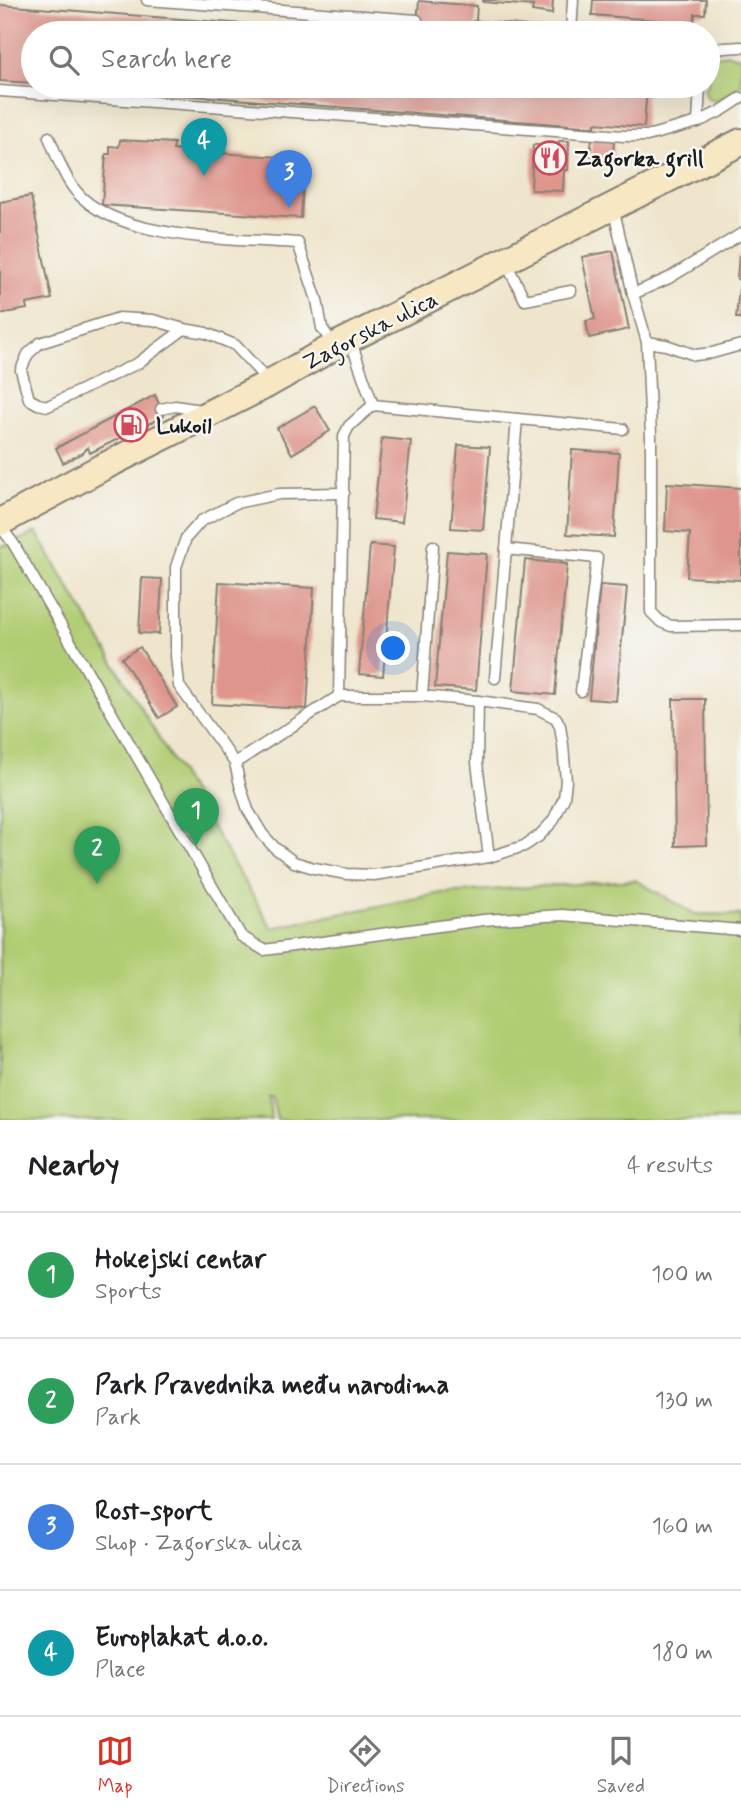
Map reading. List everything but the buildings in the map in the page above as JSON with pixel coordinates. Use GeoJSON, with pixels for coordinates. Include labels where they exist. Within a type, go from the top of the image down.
{"type":"FeatureCollection","features":[{"type":"Feature","properties":{"kind":"street","name":"Zagorska ulica"},"geometry":{"type":"LineString","coordinates":[[0,524],[102,463],[212,413],[343,343],[741,142]]}},
{"type":"Feature","properties":{"kind":"lane"},"geometry":{"type":"LineString","coordinates":[[147,0],[417,20]]}},
{"type":"Feature","properties":{"kind":"lane"},"geometry":{"type":"LineString","coordinates":[[572,21],[573,0]]}},
{"type":"Feature","properties":{"kind":"lane"},"geometry":{"type":"LineString","coordinates":[[720,48],[741,47]]}},
{"type":"Feature","properties":{"kind":"lane"},"geometry":{"type":"LineString","coordinates":[[0,91],[21,93]]}},
{"type":"Feature","properties":{"kind":"lane"},"geometry":{"type":"LineString","coordinates":[[97,98],[624,136],[648,136],[698,122],[741,98]]}},
{"type":"Feature","properties":{"kind":"lane"},"geometry":{"type":"LineString","coordinates":[[698,122],[699,98]]}},
{"type":"Feature","properties":{"kind":"lane"},"geometry":{"type":"LineString","coordinates":[[49,137],[74,189],[91,206],[114,218],[196,236],[298,243],[317,300],[322,328],[343,343],[373,405]]}},
{"type":"Feature","properties":{"kind":"lane"},"geometry":{"type":"LineString","coordinates":[[613,206],[647,342],[652,436],[652,612],[661,622],[671,626],[741,625]]}},
{"type":"Feature","properties":{"kind":"lane"},"geometry":{"type":"LineString","coordinates":[[633,294],[669,278],[741,234]]}},
{"type":"Feature","properties":{"kind":"lane"},"geometry":{"type":"LineString","coordinates":[[505,261],[525,300],[572,291]]}},
{"type":"Feature","properties":{"kind":"lane"},"geometry":{"type":"LineString","coordinates":[[184,330],[138,363],[48,406],[29,398],[22,370],[28,354],[40,343],[120,318],[153,320],[184,330],[206,333],[234,345],[259,371],[266,385]]}},
{"type":"Feature","properties":{"kind":"lane"},"geometry":{"type":"LineString","coordinates":[[647,342],[695,355],[741,345]]}},
{"type":"Feature","properties":{"kind":"lane"},"geometry":{"type":"LineString","coordinates":[[339,696],[344,436],[349,426],[373,405],[623,429]]}},
{"type":"Feature","properties":{"kind":"lane"},"geometry":{"type":"LineString","coordinates":[[161,409],[175,406],[212,413]]}},
{"type":"Feature","properties":{"kind":"lane"},"geometry":{"type":"LineString","coordinates":[[495,678],[517,419]]}},
{"type":"Feature","properties":{"kind":"lane"},"geometry":{"type":"LineString","coordinates":[[235,763],[339,696],[422,696],[478,701],[538,709],[556,718],[563,745],[566,781],[564,798],[554,821],[524,846],[489,857],[374,875],[347,874],[294,862],[275,849],[263,835],[244,797],[235,763],[180,685],[176,656],[176,567],[186,538],[201,521],[236,503],[279,494],[344,493]]}},
{"type":"Feature","properties":{"kind":"lane"},"geometry":{"type":"LineString","coordinates":[[0,524],[241,936],[264,950],[483,920],[562,915],[741,930]]}},
{"type":"Feature","properties":{"kind":"lane"},"geometry":{"type":"LineString","coordinates":[[422,696],[433,546]]}},
{"type":"Feature","properties":{"kind":"lane"},"geometry":{"type":"LineString","coordinates":[[506,549],[597,558],[581,691]]}},
{"type":"Feature","properties":{"kind":"lane"},"geometry":{"type":"LineString","coordinates":[[478,701],[477,763],[489,857]]}},
{"type":"Feature","properties":{"kind":"green space"},"geometry":{"type":"Polygon","coordinates":[[[720,55],[741,57],[741,85],[725,96],[713,101],[708,98],[720,98],[720,55]]]}},
{"type":"Feature","properties":{"kind":"green space"},"geometry":{"type":"Polygon","coordinates":[[[36,532],[272,928],[442,893],[635,880],[695,914],[741,915],[741,1120],[277,1120],[272,1097],[269,1097],[271,1120],[0,1120],[0,547],[36,532]]]}},
{"type":"Feature","properties":{"kind":"place","name":"Zagorka grill"},"geometry":{"type":"Point","coordinates":[550,158]}},
{"type":"Feature","properties":{"kind":"place","name":"Europlakat d.o.o."},"geometry":{"type":"Point","coordinates":[204,176]}},
{"type":"Feature","properties":{"kind":"place","name":"Rost-sport"},"geometry":{"type":"Point","coordinates":[289,208]}},
{"type":"Feature","properties":{"kind":"place","name":"Lukoil"},"geometry":{"type":"Point","coordinates":[131,425]}},
{"type":"Feature","properties":{"kind":"place","name":"Hokejski centar"},"geometry":{"type":"Point","coordinates":[196,846]}},
{"type":"Feature","properties":{"kind":"place","name":"Park Pravednika među narodima"},"geometry":{"type":"Point","coordinates":[97,884]}}]}
